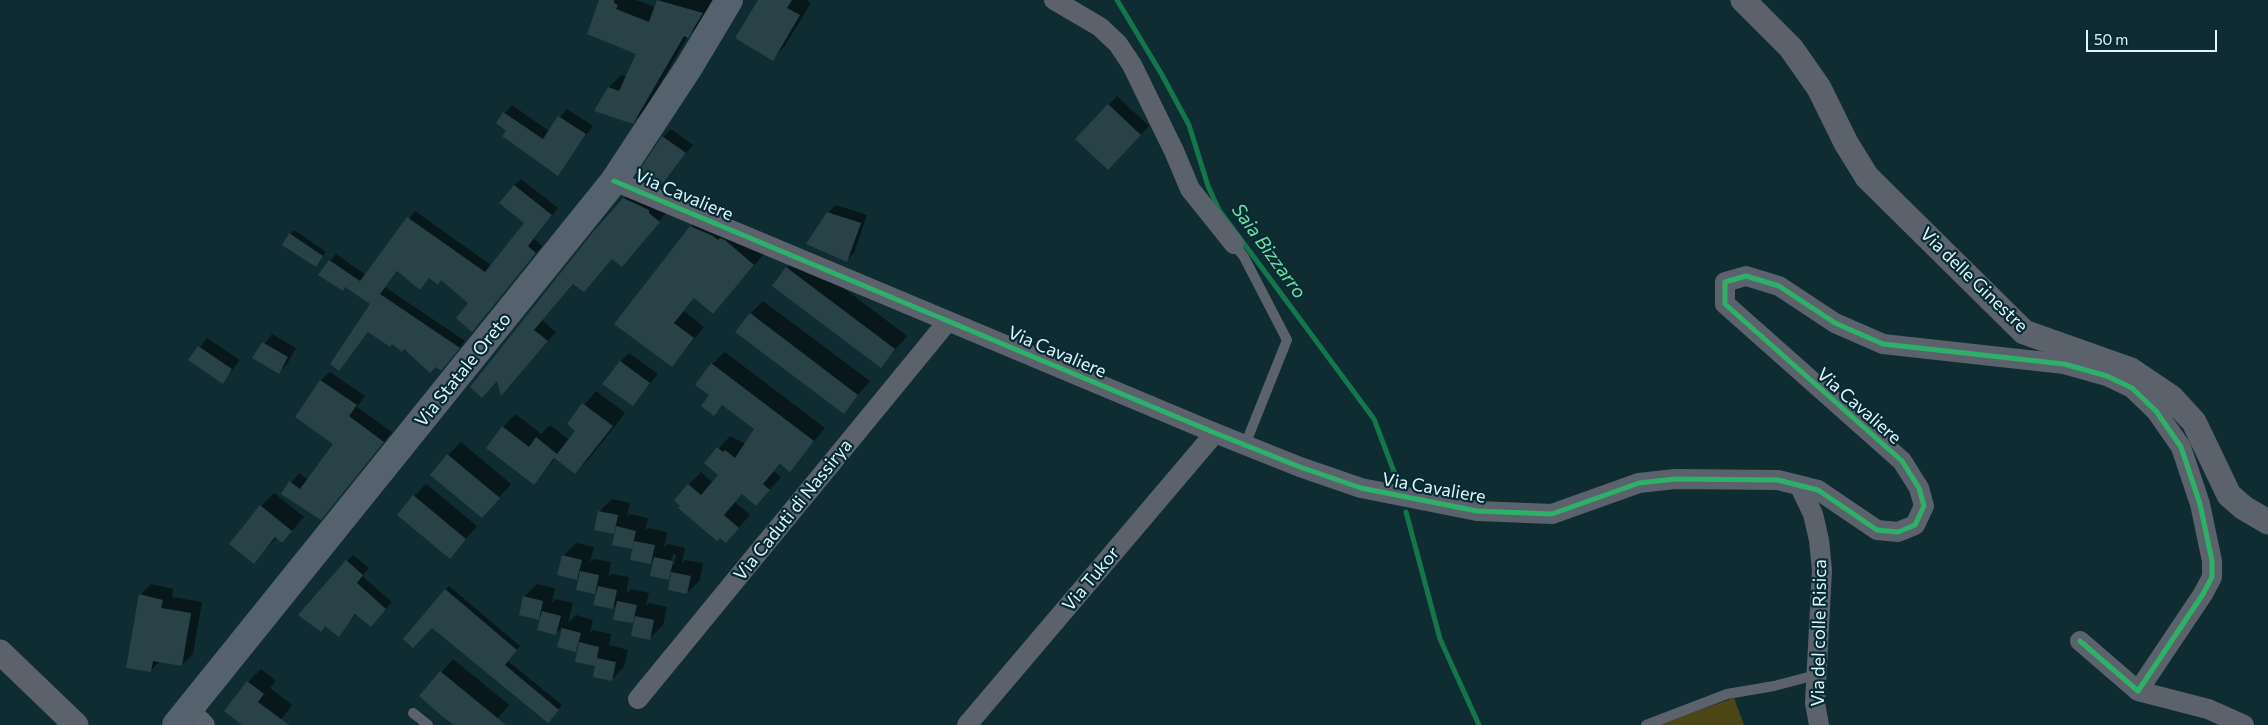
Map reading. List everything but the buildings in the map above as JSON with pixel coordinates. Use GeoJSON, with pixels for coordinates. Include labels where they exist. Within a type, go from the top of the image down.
{"type":"FeatureCollection","features":[{"type":"Feature","properties":{"kind":"main road","name":"Via Statale Oreto"},"geometry":{"type":"LineString","coordinates":[[190,719],[614,181],[688,68],[729,0]]}},
{"type":"Feature","properties":{"kind":"street"},"geometry":{"type":"LineString","coordinates":[[1054,0],[1100,27],[1118,44],[1136,74],[1174,151],[1190,189],[1234,244]]}},
{"type":"Feature","properties":{"kind":"street","name":"Via delle Ginestre"},"geometry":{"type":"LineString","coordinates":[[1742,0],[1791,48],[1819,88],[1846,143],[1867,177],[2024,332],[2131,370],[2171,397],[2194,422],[2229,495],[2244,508],[2268,522]]}},
{"type":"Feature","properties":{"kind":"street","name":"Via Cavaliere"},"geometry":{"type":"LineString","coordinates":[[614,181],[1244,445],[1362,488],[1476,511],[1552,514],[1639,483],[1675,479],[1778,480],[1818,490],[1877,530],[1898,532],[1915,525],[1924,506],[1919,488],[1902,462],[1725,304],[1725,282],[1746,276],[1778,286],[1835,323],[1884,344],[2064,364],[2107,376],[2132,388],[2156,411],[2182,447],[2200,504],[2212,561],[2212,577],[2203,594],[2138,691]]}},
{"type":"Feature","properties":{"kind":"street","name":"Via Caduti di Nassirya"},"geometry":{"type":"LineString","coordinates":[[638,699],[948,321]]}},
{"type":"Feature","properties":{"kind":"street","name":"Via Tukor"},"geometry":{"type":"LineString","coordinates":[[967,725],[1215,433]]}},
{"type":"Feature","properties":{"kind":"street","name":"Via del colle Risica"},"geometry":{"type":"LineString","coordinates":[[1799,485],[1813,514],[1821,560],[1816,675],[1816,703],[1819,725]]}},
{"type":"Feature","properties":{"kind":"street"},"geometry":{"type":"LineString","coordinates":[[2080,641],[2138,691],[2208,709],[2244,725]]}},
{"type":"Feature","properties":{"kind":"street"},"geometry":{"type":"LineString","coordinates":[[0,652],[73,723]]}},
{"type":"Feature","properties":{"kind":"lane"},"geometry":{"type":"LineString","coordinates":[[1234,244],[1244,257],[1287,340],[1244,445]]}},
{"type":"Feature","properties":{"kind":"lane"},"geometry":{"type":"LineString","coordinates":[[1646,725],[1727,694],[1774,686],[1816,675]]}},
{"type":"Feature","properties":{"kind":"lane"},"geometry":{"type":"LineString","coordinates":[[413,713],[428,725]]}},
{"type":"Feature","properties":{"kind":"shaded area"},"geometry":{"type":"Polygon","coordinates":[[[1734,698],[1744,725],[1657,725],[1734,698]]]}},
{"type":"Feature","properties":{"kind":"waterway","name":"Saia Bizzarro"},"geometry":{"type":"LineString","coordinates":[[1117,0],[1162,75],[1189,125],[1208,186],[1219,210],[1374,419],[1399,485]]}},
{"type":"Feature","properties":{"kind":"waterway","name":"Saia Bizzarro"},"geometry":{"type":"LineString","coordinates":[[1406,512],[1440,639],[1479,725]]}},
{"type":"Feature","properties":{"kind":"cycle path"},"geometry":{"type":"LineString","coordinates":[[614,181],[1300,467],[1361,488],[1477,511],[1552,514],[1639,483],[1675,479],[1778,480],[1818,490],[1877,530],[1898,532],[1915,525],[1924,506],[1919,488],[1902,461],[1725,304],[1725,282],[1746,276],[1779,286],[1835,323],[1883,344],[2064,364],[2107,376],[2132,388],[2156,411],[2181,447],[2200,504],[2212,561],[2212,577],[2203,594],[2138,691],[2080,641]]}}]}
